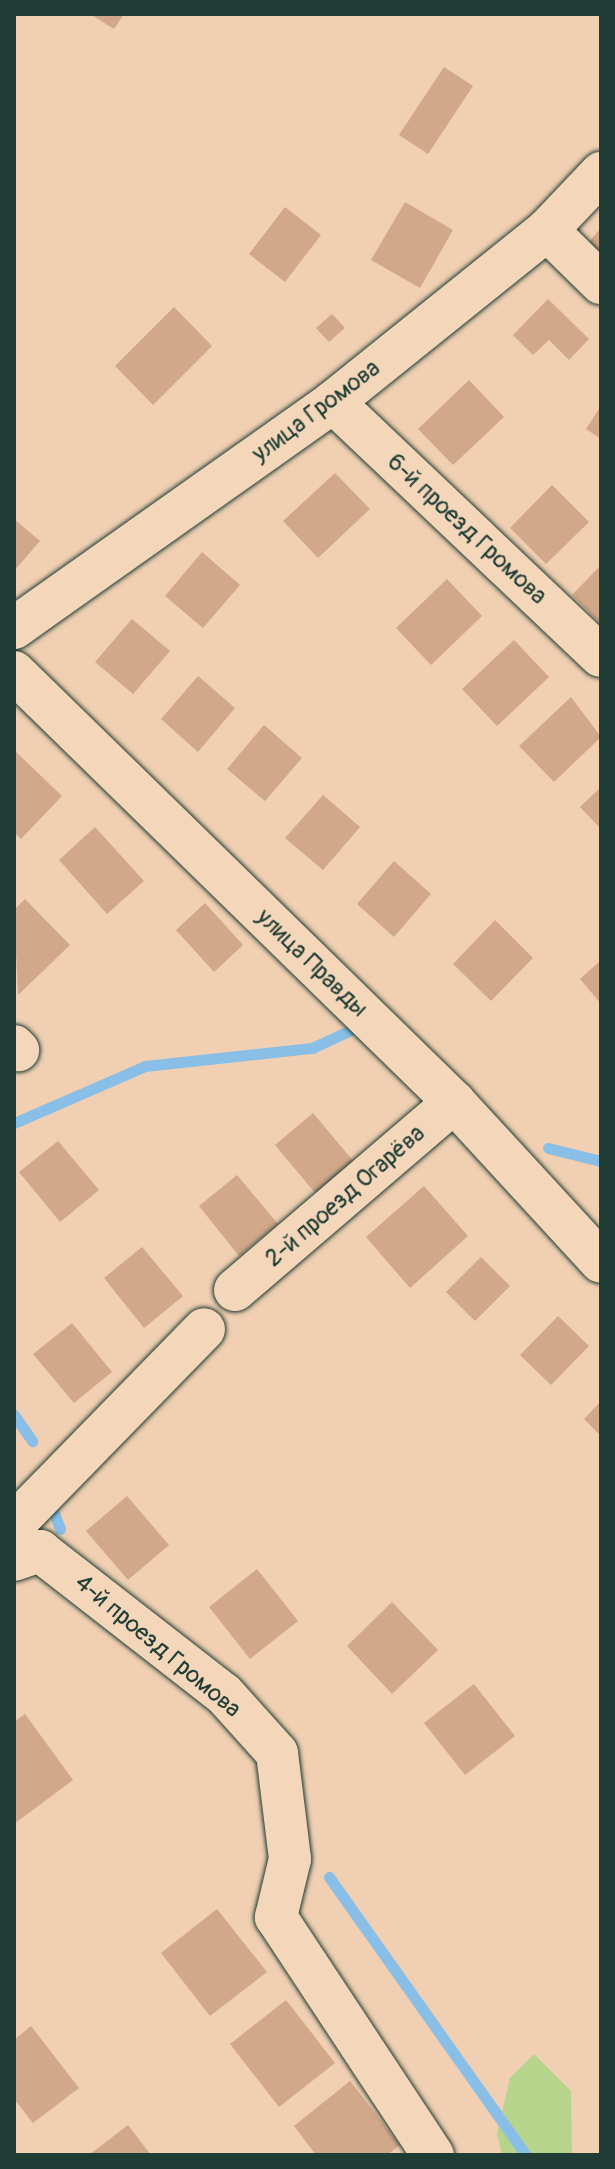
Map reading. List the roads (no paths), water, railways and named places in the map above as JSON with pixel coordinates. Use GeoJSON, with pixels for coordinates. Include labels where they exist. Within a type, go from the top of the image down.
{"type":"FeatureCollection","features":[{"type":"Feature","properties":{"kind":"street","name":"улица Громова"},"geometry":{"type":"LineString","coordinates":[[14,628],[333,402],[547,230],[601,173]]}},
{"type":"Feature","properties":{"kind":"street"},"geometry":{"type":"LineString","coordinates":[[547,230],[601,283]]}},
{"type":"Feature","properties":{"kind":"street","name":"6-й проезд Громова"},"geometry":{"type":"LineString","coordinates":[[333,402],[601,656]]}},
{"type":"Feature","properties":{"kind":"street","name":"улица Правды"},"geometry":{"type":"LineString","coordinates":[[14,672],[454,1102],[601,1262]]}},
{"type":"Feature","properties":{"kind":"street","name":"2-й проезд Огарёва"},"geometry":{"type":"LineString","coordinates":[[235,1290],[454,1102]]}},
{"type":"Feature","properties":{"kind":"street"},"geometry":{"type":"LineString","coordinates":[[14,1524],[204,1329]]}},
{"type":"Feature","properties":{"kind":"street","name":"4-й проезд Громова"},"geometry":{"type":"LineString","coordinates":[[14,1560],[40,1551],[224,1694],[277,1753],[290,1859],[276,1917],[433,2155]]}},
{"type":"Feature","properties":{"kind":"waterway"},"geometry":{"type":"LineString","coordinates":[[14,1123],[145,1066],[312,1048],[364,1024]]}},
{"type":"Feature","properties":{"kind":"waterway"},"geometry":{"type":"LineString","coordinates":[[548,1148],[601,1161]]}},
{"type":"Feature","properties":{"kind":"waterway"},"geometry":{"type":"LineString","coordinates":[[14,1415],[32,1441]]}},
{"type":"Feature","properties":{"kind":"waterway"},"geometry":{"type":"LineString","coordinates":[[49,1500],[60,1529]]}},
{"type":"Feature","properties":{"kind":"waterway"},"geometry":{"type":"LineString","coordinates":[[329,1877],[526,2155]]}}]}
